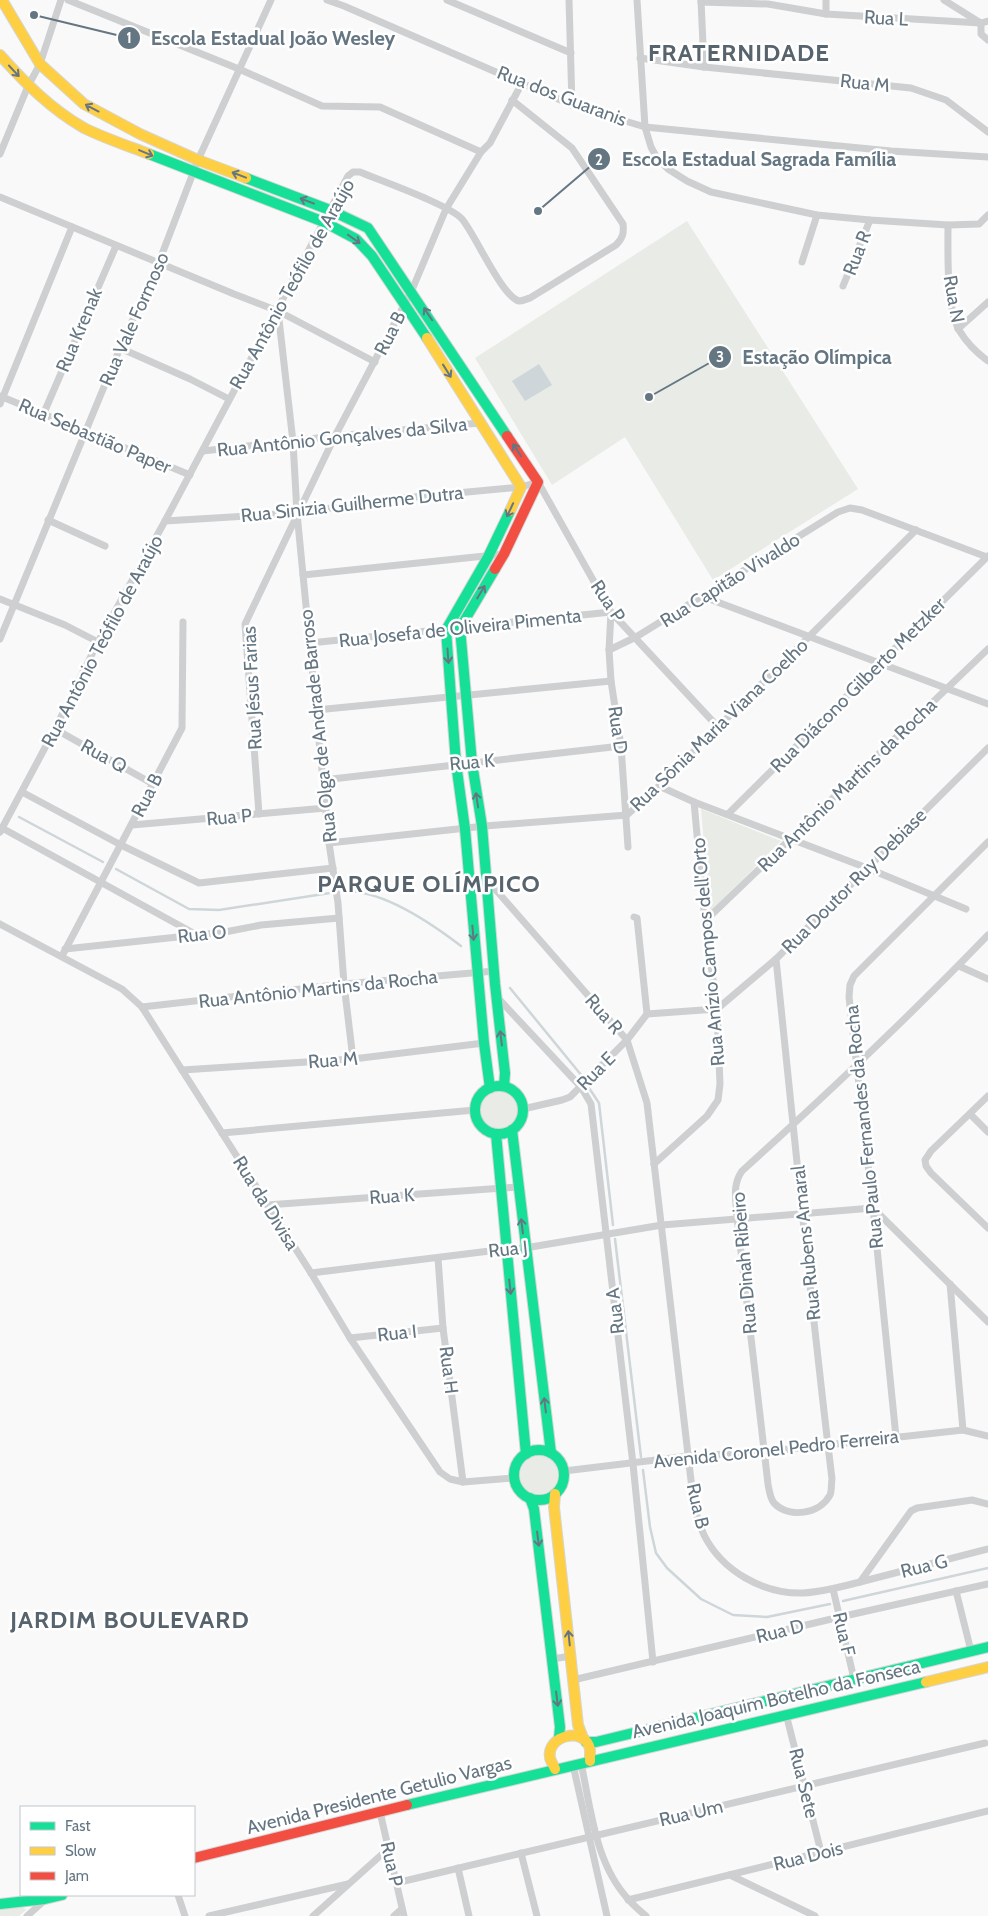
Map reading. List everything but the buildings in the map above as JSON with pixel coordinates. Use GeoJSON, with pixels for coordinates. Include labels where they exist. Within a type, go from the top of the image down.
{"type":"FeatureCollection","features":[{"type":"Feature","properties":{"kind":"street"},"geometry":{"type":"LineString","coordinates":[[2,0],[40,64],[84,104],[140,134],[198,160],[330,210],[368,228],[412,290],[538,482],[504,554],[460,628],[472,763],[482,826],[496,996],[505,1074],[504,1086]]}},
{"type":"Feature","properties":{"kind":"street"},"geometry":{"type":"LineString","coordinates":[[0,154],[28,86],[40,64],[61,0]]}},
{"type":"Feature","properties":{"kind":"street"},"geometry":{"type":"LineString","coordinates":[[68,0],[239,69],[322,106],[380,107],[481,152]]}},
{"type":"Feature","properties":{"kind":"street","name":"Rua Vale Formoso"},"geometry":{"type":"LineString","coordinates":[[0,639],[120,348],[159,262],[198,160],[271,0]]}},
{"type":"Feature","properties":{"kind":"street","name":"Rua dos Guaranis"},"geometry":{"type":"LineString","coordinates":[[327,0],[344,3],[572,104],[645,127],[891,151],[988,157]]}},
{"type":"Feature","properties":{"kind":"street"},"geometry":{"type":"LineString","coordinates":[[447,0],[571,53]]}},
{"type":"Feature","properties":{"kind":"street"},"geometry":{"type":"LineString","coordinates":[[638,0],[645,127],[651,147],[657,158],[668,170],[687,182],[711,192],[817,215],[948,225],[978,224],[988,216]]}},
{"type":"Feature","properties":{"kind":"street"},"geometry":{"type":"LineString","coordinates":[[826,0],[826,14]]}},
{"type":"Feature","properties":{"kind":"street"},"geometry":{"type":"LineString","coordinates":[[944,0],[985,22],[981,34],[988,40]]}},
{"type":"Feature","properties":{"kind":"street"},"geometry":{"type":"LineString","coordinates":[[567,1],[572,104]]}},
{"type":"Feature","properties":{"kind":"street"},"geometry":{"type":"LineString","coordinates":[[701,1],[704,67]]}},
{"type":"Feature","properties":{"kind":"street","name":"Rua L"},"geometry":{"type":"LineString","coordinates":[[701,1],[768,2],[826,14],[985,22]]}},
{"type":"Feature","properties":{"kind":"street"},"geometry":{"type":"LineString","coordinates":[[0,55],[28,86],[52,107],[85,128],[194,173],[324,222],[356,239],[372,256],[405,304],[521,487],[488,557],[446,630],[456,763],[465,829],[477,973],[490,1088]]}},
{"type":"Feature","properties":{"kind":"street","name":"Rua M"},"geometry":{"type":"LineString","coordinates":[[640,58],[704,67],[911,88],[946,100],[988,132]]}},
{"type":"Feature","properties":{"kind":"street","name":"Rua B"},"geometry":{"type":"LineString","coordinates":[[297,513],[334,436],[412,290],[446,208],[481,152],[490,143],[522,83]]}},
{"type":"Feature","properties":{"kind":"street","name":"Rua Antônio Teófilo de Araújo"},"geometry":{"type":"LineString","coordinates":[[1,830],[56,729],[98,642],[166,522],[229,399],[278,311],[348,176],[353,172],[360,172],[446,208],[462,218],[504,287],[517,300],[522,301],[530,298],[620,241],[624,232],[623,224],[572,148],[546,125],[512,100]]}},
{"type":"Feature","properties":{"kind":"street"},"geometry":{"type":"LineString","coordinates":[[0,197],[278,311],[375,362]]}},
{"type":"Feature","properties":{"kind":"street"},"geometry":{"type":"LineString","coordinates":[[802,262],[817,215]]}},
{"type":"Feature","properties":{"kind":"street","name":"Rua R"},"geometry":{"type":"LineString","coordinates":[[844,286],[870,220]]}},
{"type":"Feature","properties":{"kind":"street","name":"Rua N"},"geometry":{"type":"LineString","coordinates":[[948,225],[948,275],[958,329],[970,345],[988,361]]}},
{"type":"Feature","properties":{"kind":"street"},"geometry":{"type":"LineString","coordinates":[[1,399],[72,227]]}},
{"type":"Feature","properties":{"kind":"street","name":"Rua Krenak"},"geometry":{"type":"LineString","coordinates":[[43,415],[116,246]]}},
{"type":"Feature","properties":{"kind":"street"},"geometry":{"type":"LineString","coordinates":[[958,329],[988,302]]}},
{"type":"Feature","properties":{"kind":"street","name":"Rua Olga de Andrade Barroso"},"geometry":{"type":"LineString","coordinates":[[278,311],[293,442],[297,513],[352,1059]]}},
{"type":"Feature","properties":{"kind":"street"},"geometry":{"type":"LineString","coordinates":[[120,348],[190,379],[229,399]]}},
{"type":"Feature","properties":{"kind":"street","name":"Rua Sebastião Paper"},"geometry":{"type":"LineString","coordinates":[[1,399],[190,475]]}},
{"type":"Feature","properties":{"kind":"street","name":"Rua Antônio Gonçalves da Silva"},"geometry":{"type":"LineString","coordinates":[[203,451],[334,436],[480,423]]}},
{"type":"Feature","properties":{"kind":"street","name":"Rua Sinizia Guilherme Dutra"},"geometry":{"type":"LineString","coordinates":[[166,522],[297,513],[393,499],[521,487],[538,482]]}},
{"type":"Feature","properties":{"kind":"street","name":"Rua P"},"geometry":{"type":"LineString","coordinates":[[538,482],[611,612],[718,727]]}},
{"type":"Feature","properties":{"kind":"street","name":"Rua Capitão Vivaldo"},"geometry":{"type":"LineString","coordinates":[[609,650],[636,637],[838,512],[850,508],[862,510],[916,530]]}},
{"type":"Feature","properties":{"kind":"street","name":"Rua Jésus Farias"},"geometry":{"type":"LineString","coordinates":[[259,814],[245,624],[297,513]]}},
{"type":"Feature","properties":{"kind":"street"},"geometry":{"type":"LineString","coordinates":[[48,520],[104,546]]}},
{"type":"Feature","properties":{"kind":"street"},"geometry":{"type":"LineString","coordinates":[[916,530],[988,557]]}},
{"type":"Feature","properties":{"kind":"street","name":"Rua Sônia Maria Viana Coelho"},"geometry":{"type":"LineString","coordinates":[[329,843],[482,826],[627,815],[659,786],[916,530]]}},
{"type":"Feature","properties":{"kind":"street"},"geometry":{"type":"LineString","coordinates":[[303,575],[504,554]]}},
{"type":"Feature","properties":{"kind":"street","name":"Rua Diácono Gilberto Metzker"},"geometry":{"type":"LineString","coordinates":[[728,814],[988,557]]}},
{"type":"Feature","properties":{"kind":"street"},"geometry":{"type":"LineString","coordinates":[[704,596],[984,702]]}},
{"type":"Feature","properties":{"kind":"street"},"geometry":{"type":"LineString","coordinates":[[0,599],[65,625],[98,642]]}},
{"type":"Feature","properties":{"kind":"street","name":"Rua Josefa de Oliveira Pimenta"},"geometry":{"type":"LineString","coordinates":[[310,643],[611,612]]}},
{"type":"Feature","properties":{"kind":"street","name":"Rua D"},"geometry":{"type":"LineString","coordinates":[[611,612],[609,650],[611,682],[621,746],[628,847]]}},
{"type":"Feature","properties":{"kind":"street","name":"Rua B"},"geometry":{"type":"LineString","coordinates":[[62,956],[182,728],[183,622]]}},
{"type":"Feature","properties":{"kind":"street","name":"Rua Antônio Martins da Rocha"},"geometry":{"type":"LineString","coordinates":[[705,921],[988,649]]}},
{"type":"Feature","properties":{"kind":"street"},"geometry":{"type":"LineString","coordinates":[[316,710],[466,694],[611,682]]}},
{"type":"Feature","properties":{"kind":"street","name":"Rua Q"},"geometry":{"type":"LineString","coordinates":[[56,729],[153,784]]}},
{"type":"Feature","properties":{"kind":"street","name":"Rua K"},"geometry":{"type":"LineString","coordinates":[[323,780],[456,763],[472,763],[621,746]]}},
{"type":"Feature","properties":{"kind":"street","name":"Rua Doutor Ruy Debiase"},"geometry":{"type":"LineString","coordinates":[[717,1009],[776,959],[988,748]]}},
{"type":"Feature","properties":{"kind":"street"},"geometry":{"type":"LineString","coordinates":[[659,786],[694,802],[867,868],[966,909]]}},
{"type":"Feature","properties":{"kind":"street"},"geometry":{"type":"LineString","coordinates":[[22,792],[121,845],[199,883],[334,868]]}},
{"type":"Feature","properties":{"kind":"street","name":"Rua Anízio Campos dell'Orto"},"geometry":{"type":"LineString","coordinates":[[654,1164],[707,1116],[718,1100],[720,1084],[717,1009],[705,921],[694,802]]}},
{"type":"Feature","properties":{"kind":"street","name":"Rua P"},"geometry":{"type":"LineString","coordinates":[[132,825],[326,808]]}},
{"type":"Feature","properties":{"kind":"street"},"geometry":{"type":"LineString","coordinates":[[1,830],[195,935]]}},
{"type":"Feature","properties":{"kind":"street","name":"Rua Paulo Fernandes da Rocha"},"geometry":{"type":"LineString","coordinates":[[896,1437],[874,1208],[849,997],[850,985],[854,976],[988,842]]}},
{"type":"Feature","properties":{"kind":"street"},"geometry":{"type":"LineString","coordinates":[[469,884],[486,883]]}},
{"type":"Feature","properties":{"kind":"street","name":"Rua R"},"geometry":{"type":"LineString","coordinates":[[486,883],[496,890],[627,1040],[647,1103],[662,1225]]}},
{"type":"Feature","properties":{"kind":"street"},"geometry":{"type":"LineString","coordinates":[[634,917],[637,918],[646,1014],[717,1009]]}},
{"type":"Feature","properties":{"kind":"street","name":"Rua O"},"geometry":{"type":"LineString","coordinates":[[65,949],[225,932],[261,925],[339,918]]}},
{"type":"Feature","properties":{"kind":"street","name":"Rua da Divisa"},"geometry":{"type":"LineString","coordinates":[[0,924],[122,989],[142,1007],[311,1273],[350,1338],[434,1466],[450,1479],[463,1482],[514,1478]]}},
{"type":"Feature","properties":{"kind":"street","name":"Rua Dinah Ribeiro"},"geometry":{"type":"LineString","coordinates":[[804,1513],[793,1513],[779,1507],[772,1501],[768,1484],[735,1186],[742,1171],[857,1064],[988,936]]}},
{"type":"Feature","properties":{"kind":"street","name":"Rua Rubens Amaral"},"geometry":{"type":"LineString","coordinates":[[776,959],[832,1479],[830,1495],[819,1506],[804,1513]]}},
{"type":"Feature","properties":{"kind":"street"},"geometry":{"type":"LineString","coordinates":[[958,966],[988,978]]}},
{"type":"Feature","properties":{"kind":"street","name":"Rua Antônio Martins da Rocha"},"geometry":{"type":"LineString","coordinates":[[142,1007],[344,984],[495,971]]}},
{"type":"Feature","properties":{"kind":"street","name":"Rua A"},"geometry":{"type":"LineString","coordinates":[[496,996],[581,1087],[591,1104],[633,1464],[653,1662]]}},
{"type":"Feature","properties":{"kind":"street","name":"Rua E"},"geometry":{"type":"LineString","coordinates":[[523,1109],[570,1097],[627,1040],[646,1014]]}},
{"type":"Feature","properties":{"kind":"street","name":"Rua M"},"geometry":{"type":"LineString","coordinates":[[182,1070],[352,1059],[484,1043]]}},
{"type":"Feature","properties":{"kind":"street"},"geometry":{"type":"LineString","coordinates":[[504,1086],[517,1094],[523,1109],[518,1124],[512,1130],[496,1134],[483,1128],[476,1117],[475,1110],[479,1096],[490,1088],[504,1086]]}},
{"type":"Feature","properties":{"kind":"street"},"geometry":{"type":"LineString","coordinates":[[988,1096],[925,1160],[926,1166],[931,1173],[988,1228]]}},
{"type":"Feature","properties":{"kind":"street"},"geometry":{"type":"LineString","coordinates":[[222,1133],[475,1110]]}},
{"type":"Feature","properties":{"kind":"street"},"geometry":{"type":"LineString","coordinates":[[970,1114],[988,1132]]}},
{"type":"Feature","properties":{"kind":"street"},"geometry":{"type":"LineString","coordinates":[[512,1130],[517,1187],[551,1453]]}},
{"type":"Feature","properties":{"kind":"street"},"geometry":{"type":"LineString","coordinates":[[496,1134],[526,1454]]}},
{"type":"Feature","properties":{"kind":"street","name":"Rua K"},"geometry":{"type":"LineString","coordinates":[[267,1205],[517,1187]]}},
{"type":"Feature","properties":{"kind":"street"},"geometry":{"type":"LineString","coordinates":[[874,1208],[988,1322]]}},
{"type":"Feature","properties":{"kind":"street","name":"Rua J"},"geometry":{"type":"LineString","coordinates":[[311,1273],[525,1248],[662,1225],[705,1220],[874,1208]]}},
{"type":"Feature","properties":{"kind":"street","name":"Rua B"},"geometry":{"type":"LineString","coordinates":[[662,1225],[694,1506],[704,1535],[713,1550],[738,1574],[760,1586],[802,1593],[834,1589],[860,1582]]}},
{"type":"Feature","properties":{"kind":"street","name":"Rua H"},"geometry":{"type":"LineString","coordinates":[[438,1258],[444,1328],[463,1482]]}},
{"type":"Feature","properties":{"kind":"street"},"geometry":{"type":"LineString","coordinates":[[950,1284],[963,1430]]}},
{"type":"Feature","properties":{"kind":"street","name":"Rua I"},"geometry":{"type":"LineString","coordinates":[[350,1338],[444,1328]]}},
{"type":"Feature","properties":{"kind":"street","name":"Avenida Coronel Pedro Ferreira"},"geometry":{"type":"LineString","coordinates":[[564,1471],[689,1456],[764,1452],[963,1430],[988,1436]]}},
{"type":"Feature","properties":{"kind":"street"},"geometry":{"type":"LineString","coordinates":[[556,1494],[543,1500],[530,1498],[519,1490],[514,1478],[516,1464],[526,1454],[539,1450],[551,1453],[562,1464],[564,1471],[564,1479],[556,1494],[554,1507],[578,1725],[590,1751],[582,1763],[592,1836],[607,1916]]}},
{"type":"Feature","properties":{"kind":"street"},"geometry":{"type":"LineString","coordinates":[[530,1498],[534,1509],[560,1727],[559,1738]]}},
{"type":"Feature","properties":{"kind":"street"},"geometry":{"type":"LineString","coordinates":[[860,1582],[910,1511],[917,1508],[972,1500],[988,1504]]}},
{"type":"Feature","properties":{"kind":"street","name":"Rua G"},"geometry":{"type":"LineString","coordinates":[[860,1582],[988,1549]]}},
{"type":"Feature","properties":{"kind":"street","name":"Rua D"},"geometry":{"type":"LineString","coordinates":[[573,1680],[988,1584]]}},
{"type":"Feature","properties":{"kind":"street","name":"Rua F"},"geometry":{"type":"LineString","coordinates":[[834,1589],[854,1679]]}},
{"type":"Feature","properties":{"kind":"street"},"geometry":{"type":"LineString","coordinates":[[956,1591],[971,1651]]}},
{"type":"Feature","properties":{"kind":"street"},"geometry":{"type":"LineString","coordinates":[[555,1769],[550,1755],[552,1745],[559,1738],[568,1734],[596,1742],[988,1647]]}},
{"type":"Feature","properties":{"kind":"street"},"geometry":{"type":"LineString","coordinates":[[552,1660],[570,1656]]}},
{"type":"Feature","properties":{"kind":"street","name":"Avenida Joaquim Botelho da Fonseca"},"geometry":{"type":"LineString","coordinates":[[582,1763],[988,1667]]}},
{"type":"Feature","properties":{"kind":"street","name":"Rua Sete"},"geometry":{"type":"LineString","coordinates":[[786,1714],[821,1852]]}},
{"type":"Feature","properties":{"kind":"street","name":"Rua Um"},"geometry":{"type":"LineString","coordinates":[[396,1883],[985,1743]]}},
{"type":"Feature","properties":{"kind":"street","name":"Avenida Presidente Getulio Vargas"},"geometry":{"type":"LineString","coordinates":[[195,1858],[582,1763]]}},
{"type":"Feature","properties":{"kind":"street","name":"Rua P"},"geometry":{"type":"LineString","coordinates":[[380,1812],[403,1912]]}},
{"type":"Feature","properties":{"kind":"street","name":"Rua Dois"},"geometry":{"type":"LineString","coordinates":[[628,1900],[988,1812]]}},
{"type":"Feature","properties":{"kind":"street"},"geometry":{"type":"LineString","coordinates":[[592,1836],[608,1870],[628,1900],[646,1916]]}},
{"type":"Feature","properties":{"kind":"street"},"geometry":{"type":"LineString","coordinates":[[313,1916],[388,1848]]}},
{"type":"Feature","properties":{"kind":"street"},"geometry":{"type":"LineString","coordinates":[[521,1853],[537,1916]]}},
{"type":"Feature","properties":{"kind":"street"},"geometry":{"type":"LineString","coordinates":[[458,1868],[469,1916]]}},
{"type":"Feature","properties":{"kind":"street"},"geometry":{"type":"LineString","coordinates":[[730,1875],[815,1916]]}},
{"type":"Feature","properties":{"kind":"street"},"geometry":{"type":"LineString","coordinates":[[209,1916],[348,1884]]}},
{"type":"Feature","properties":{"kind":"street"},"geometry":{"type":"LineString","coordinates":[[0,1904],[58,1896]]}},
{"type":"Feature","properties":{"kind":"street"},"geometry":{"type":"LineString","coordinates":[[178,1896],[185,1916]]}},
{"type":"Feature","properties":{"kind":"street"},"geometry":{"type":"LineString","coordinates":[[27,1916],[45,1899]]}},
{"type":"Feature","properties":{"kind":"street"},"geometry":{"type":"LineString","coordinates":[[394,1916],[403,1912]]}},
{"type":"Feature","properties":{"kind":"shaded area"},"geometry":{"type":"Polygon","coordinates":[[[687,221],[858,489],[713,580],[625,437],[552,485],[475,358],[687,221]]]}},
{"type":"Feature","properties":{"kind":"shaded area"},"geometry":{"type":"Polygon","coordinates":[[[539,364],[552,385],[525,401],[512,381],[539,364]]]}},
{"type":"Feature","properties":{"kind":"shaded area"},"geometry":{"type":"Polygon","coordinates":[[[701,809],[781,841],[710,912],[701,809]]]}},
{"type":"Feature","properties":{"kind":"shaded area"},"geometry":{"type":"Polygon","coordinates":[[[499,1091],[512,1097],[518,1110],[512,1123],[499,1129],[486,1123],[480,1110],[486,1097],[499,1091]]]}},
{"type":"Feature","properties":{"kind":"shaded area"},"geometry":{"type":"Polygon","coordinates":[[[539,1456],[552,1462],[558,1475],[552,1488],[539,1494],[526,1488],[520,1475],[526,1462],[539,1456]]]}},
{"type":"Feature","properties":{"kind":"shaded area"},"geometry":{"type":"Polygon","coordinates":[[[21,1906],[26,1910],[19,1916],[0,1916],[0,1910],[21,1906]]]}},
{"type":"Feature","properties":{"kind":"waterway"},"geometry":{"type":"LineString","coordinates":[[19,817],[103,862]]}},
{"type":"Feature","properties":{"kind":"waterway"},"geometry":{"type":"LineString","coordinates":[[116,869],[189,909],[219,910],[330,893]]}},
{"type":"Feature","properties":{"kind":"waterway"},"geometry":{"type":"LineString","coordinates":[[344,891],[359,892],[390,902],[421,918],[461,946]]}},
{"type":"Feature","properties":{"kind":"waterway"},"geometry":{"type":"LineString","coordinates":[[510,988],[582,1076]]}},
{"type":"Feature","properties":{"kind":"waterway"},"geometry":{"type":"LineString","coordinates":[[589,1088],[599,1103],[613,1225]]}},
{"type":"Feature","properties":{"kind":"waterway"},"geometry":{"type":"LineString","coordinates":[[615,1239],[641,1457]]}},
{"type":"Feature","properties":{"kind":"waterway"},"geometry":{"type":"LineString","coordinates":[[643,1470],[650,1527],[656,1553],[667,1568],[701,1599],[733,1615],[767,1617],[830,1604]]}},
{"type":"Feature","properties":{"kind":"waterway"},"geometry":{"type":"LineString","coordinates":[[843,1601],[988,1568]]}},
{"type":"Feature","properties":{"kind":"traffic: fast"},"geometry":{"type":"LineString","coordinates":[[149,154],[324,222],[356,239],[372,256],[427,338]]}},
{"type":"Feature","properties":{"kind":"traffic: fast"},"geometry":{"type":"LineString","coordinates":[[246,178],[330,210],[368,228],[507,436]]}},
{"type":"Feature","properties":{"kind":"traffic: fast"},"geometry":{"type":"LineString","coordinates":[[490,1088],[484,1043],[465,829],[456,763],[446,630],[488,557],[510,511]]}},
{"type":"Feature","properties":{"kind":"traffic: fast"},"geometry":{"type":"LineString","coordinates":[[495,569],[460,628],[472,763],[482,826],[495,984],[505,1073],[504,1086]]}},
{"type":"Feature","properties":{"kind":"traffic: fast"},"geometry":{"type":"LineString","coordinates":[[499,1086],[508,1088],[516,1093],[521,1101],[523,1110],[521,1119],[516,1127],[508,1132],[499,1134],[490,1132],[482,1127],[477,1119],[475,1110],[477,1101],[482,1093],[490,1088],[499,1086]]}},
{"type":"Feature","properties":{"kind":"traffic: fast"},"geometry":{"type":"LineString","coordinates":[[512,1130],[551,1453]]}},
{"type":"Feature","properties":{"kind":"traffic: fast"},"geometry":{"type":"LineString","coordinates":[[496,1134],[526,1454]]}},
{"type":"Feature","properties":{"kind":"traffic: fast"},"geometry":{"type":"LineString","coordinates":[[539,1450],[549,1452],[557,1457],[562,1465],[564,1475],[562,1485],[557,1493],[549,1498],[539,1500],[529,1498],[521,1493],[516,1485],[514,1475],[516,1465],[521,1457],[529,1452],[539,1450]]}},
{"type":"Feature","properties":{"kind":"traffic: fast"},"geometry":{"type":"LineString","coordinates":[[530,1498],[534,1509],[560,1727],[559,1738]]}},
{"type":"Feature","properties":{"kind":"traffic: fast"},"geometry":{"type":"LineString","coordinates":[[586,1742],[596,1742],[988,1647]]}},
{"type":"Feature","properties":{"kind":"traffic: fast"},"geometry":{"type":"LineString","coordinates":[[407,1805],[926,1682]]}},
{"type":"Feature","properties":{"kind":"traffic: fast"},"geometry":{"type":"LineString","coordinates":[[0,1904],[58,1896]]}},
{"type":"Feature","properties":{"kind":"traffic: slow"},"geometry":{"type":"LineString","coordinates":[[2,0],[40,64],[84,104],[140,134],[198,160],[246,178]]}},
{"type":"Feature","properties":{"kind":"traffic: slow"},"geometry":{"type":"LineString","coordinates":[[0,55],[39,95],[72,121],[100,135],[149,154]]}},
{"type":"Feature","properties":{"kind":"traffic: slow"},"geometry":{"type":"LineString","coordinates":[[427,338],[521,487],[510,511]]}},
{"type":"Feature","properties":{"kind":"traffic: slow"},"geometry":{"type":"LineString","coordinates":[[555,1494],[554,1507],[578,1725],[583,1738]]}},
{"type":"Feature","properties":{"kind":"traffic: slow"},"geometry":{"type":"LineString","coordinates":[[926,1682],[988,1667]]}},
{"type":"Feature","properties":{"kind":"traffic: slow"},"geometry":{"type":"LineString","coordinates":[[555,1769],[550,1758],[550,1750],[560,1739],[567,1736],[581,1737],[587,1742],[590,1749],[590,1761]]}},
{"type":"Feature","properties":{"kind":"traffic: jam"},"geometry":{"type":"LineString","coordinates":[[495,569],[538,482],[507,436]]}},
{"type":"Feature","properties":{"kind":"traffic: jam"},"geometry":{"type":"LineString","coordinates":[[195,1858],[407,1805]]}},
{"type":"Feature","properties":{"kind":"place","name":"Escola Estadual João Wesley"},"geometry":{"type":"Point","coordinates":[34,15]}},
{"type":"Feature","properties":{"kind":"place","name":"Escola Estadual Sagrada Família"},"geometry":{"type":"Point","coordinates":[538,211]}},
{"type":"Feature","properties":{"kind":"place","name":"Estação Olímpica"},"geometry":{"type":"Point","coordinates":[649,397]}},
{"type":"Feature","properties":{"kind":"district","name":"FRATERNIDADE"},"geometry":{"type":"Point","coordinates":[739,52]}},
{"type":"Feature","properties":{"kind":"district","name":"PARQUE OLÍMPICO"},"geometry":{"type":"Point","coordinates":[429,883]}},
{"type":"Feature","properties":{"kind":"district","name":"JARDIM BOULEVARD"},"geometry":{"type":"Point","coordinates":[130,1619]}}]}
